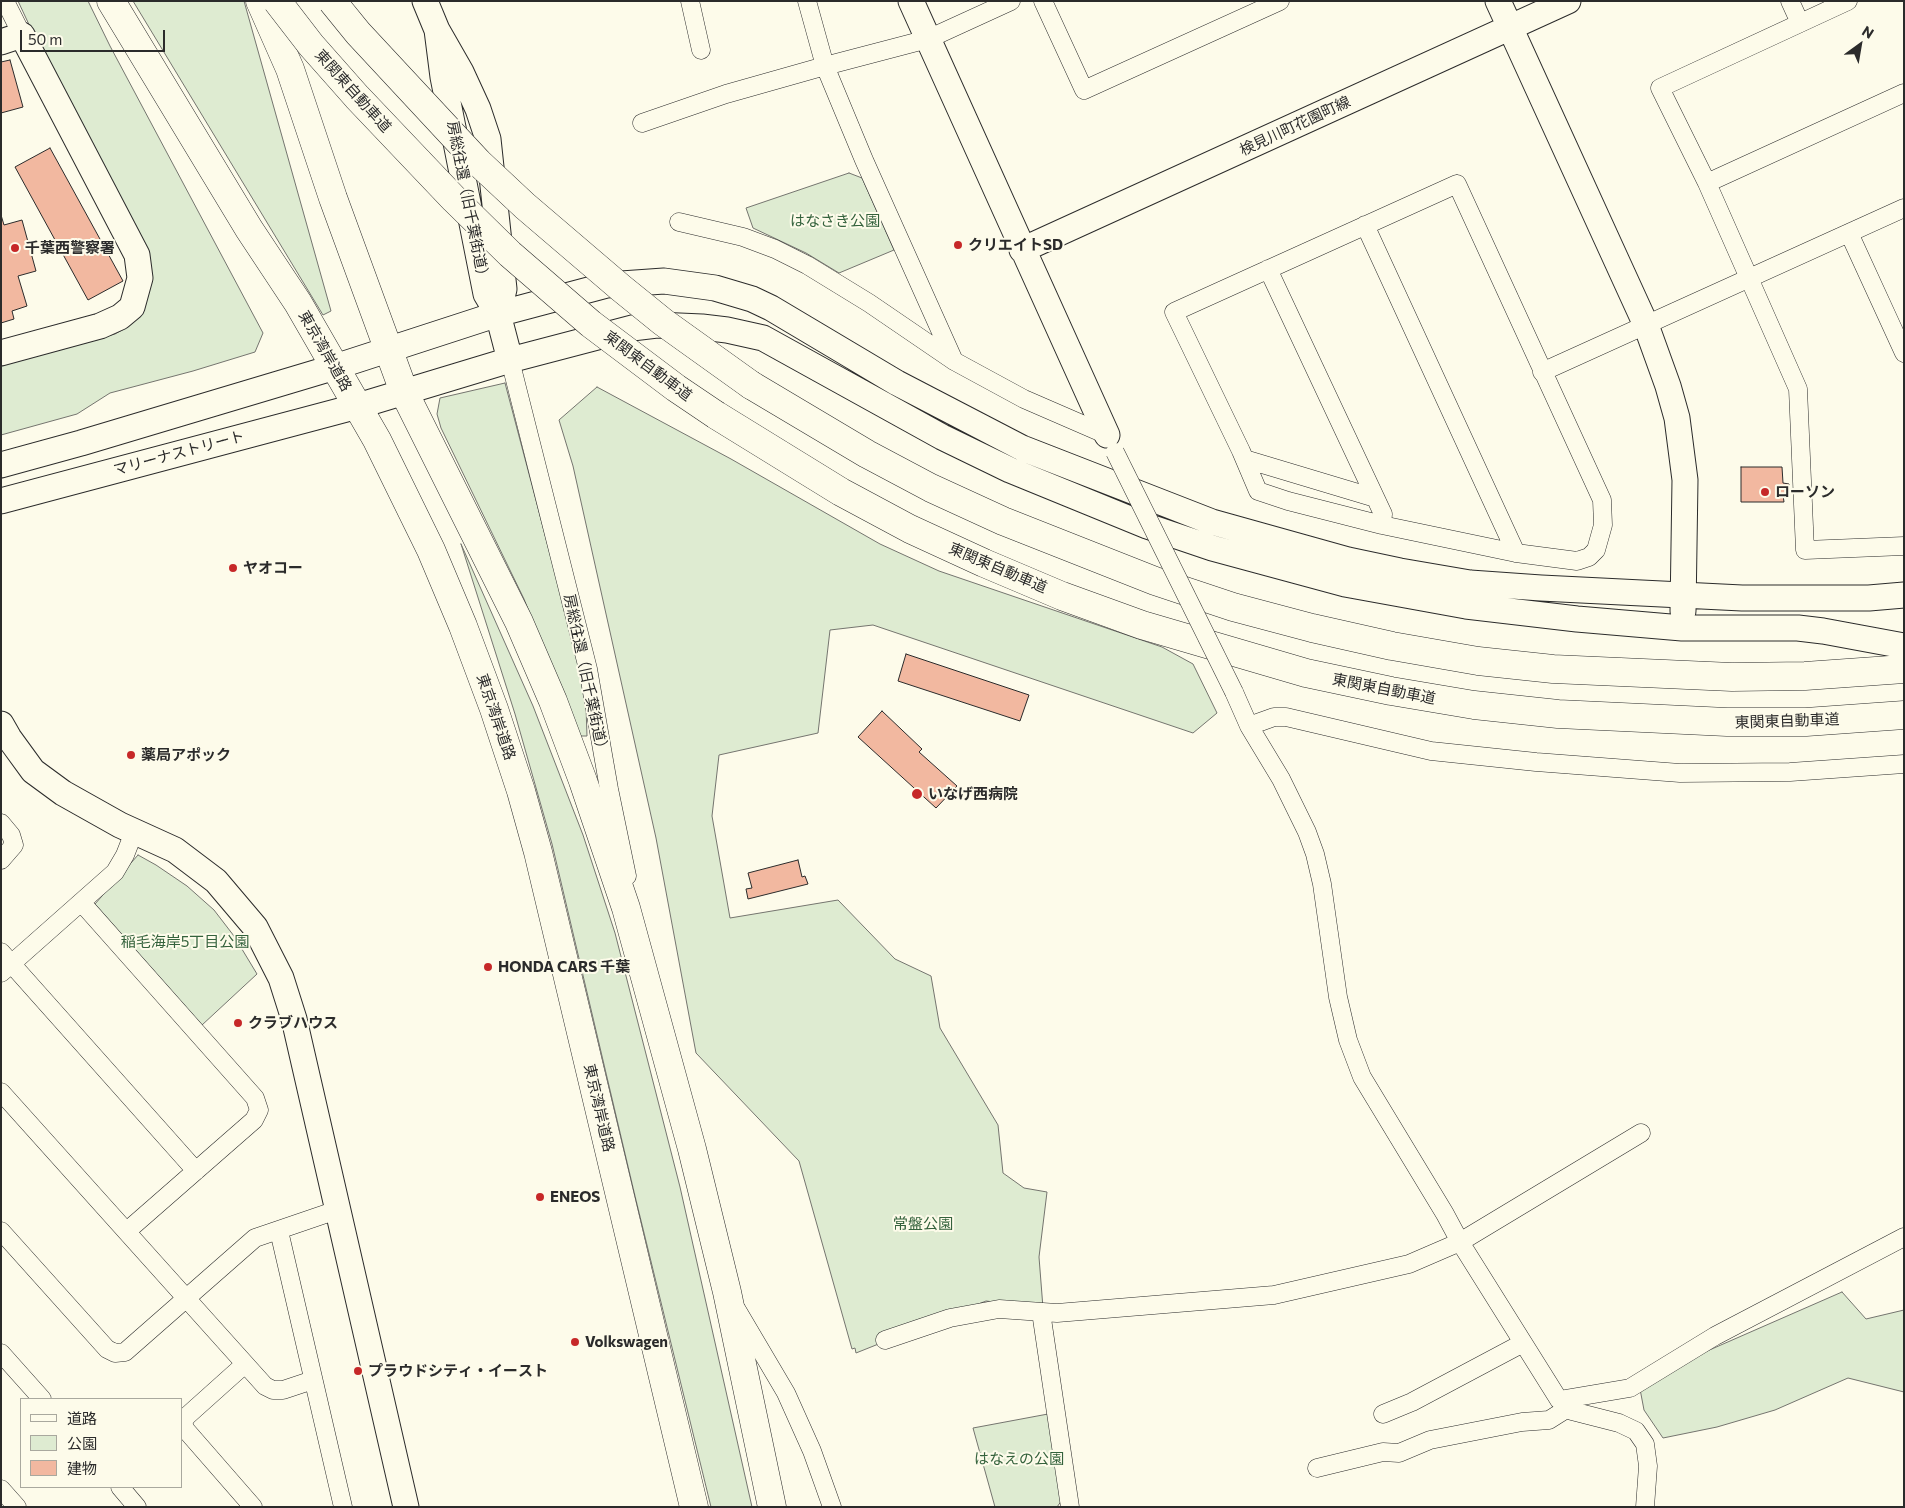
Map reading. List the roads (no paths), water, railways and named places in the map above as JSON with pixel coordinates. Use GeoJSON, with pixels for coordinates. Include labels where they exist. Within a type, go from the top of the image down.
{"type":"FeatureCollection","features":[{"type":"Feature","properties":{"kind":"highway","name":"東京湾岸道路"},"geometry":{"type":"LineString","coordinates":[[111,1],[248,229],[298,303],[358,406],[377,440],[444,579],[494,709],[521,792],[542,872],[694,1507]]}},
{"type":"Feature","properties":{"kind":"highway"},"geometry":{"type":"LineString","coordinates":[[260,1],[290,70],[333,198],[404,392],[519,622],[553,702],[614,871],[650,993],[692,1149],[727,1292],[772,1507]]}},
{"type":"Feature","properties":{"kind":"highway","name":"東関東自動車道"},"geometry":{"type":"LineString","coordinates":[[277,1],[311,45],[357,97],[454,199],[510,254],[592,324],[676,388],[716,415],[841,492],[910,529],[984,563],[1062,596],[1142,625],[1306,673],[1391,691],[1474,705],[1558,714],[1726,722],[1806,722],[1904,715]]}},
{"type":"Feature","properties":{"kind":"highway"},"geometry":{"type":"LineString","coordinates":[[332,1],[384,61],[472,156],[525,206],[621,288],[686,339],[751,385],[867,454],[931,488],[1003,521],[1155,581],[1233,606],[1312,628],[1392,646],[1478,661],[1553,669],[1732,677],[1805,676],[1904,669]]}},
{"type":"Feature","properties":{"kind":"street"},"geometry":{"type":"LineString","coordinates":[[1,353],[100,326],[120,317],[132,307],[140,278],[137,255],[12,38],[5,1]]}},
{"type":"Feature","properties":{"kind":"street","name":"房総往還（旧千葉街道）"},"geometry":{"type":"LineString","coordinates":[[425,1],[437,30],[461,72],[478,109],[488,139],[504,290],[498,314]]}},
{"type":"Feature","properties":{"kind":"street"},"geometry":{"type":"LineString","coordinates":[[690,1],[701,50]]}},
{"type":"Feature","properties":{"kind":"street"},"geometry":{"type":"LineString","coordinates":[[807,1],[825,66],[868,169],[954,361]]}},
{"type":"Feature","properties":{"kind":"street"},"geometry":{"type":"LineString","coordinates":[[911,1],[1022,250],[1111,443],[1249,726],[1281,779],[1307,832],[1315,854],[1322,884],[1338,997],[1348,1040],[1362,1077],[1460,1242],[1563,1404],[1572,1411],[1619,1423],[1636,1431],[1645,1444],[1648,1466],[1645,1507]]}},
{"type":"Feature","properties":{"kind":"street"},"geometry":{"type":"LineString","coordinates":[[642,123],[726,94],[928,39],[1011,1]]}},
{"type":"Feature","properties":{"kind":"street"},"geometry":{"type":"LineString","coordinates":[[1043,1],[1084,90],[1280,1]]}},
{"type":"Feature","properties":{"kind":"street"},"geometry":{"type":"LineString","coordinates":[[1498,1],[1646,325],[1668,386],[1677,418],[1685,480],[1685,595],[1682,628]]}},
{"type":"Feature","properties":{"kind":"street","name":"検見川町花園町線"},"geometry":{"type":"LineString","coordinates":[[1022,250],[1568,1]]}},
{"type":"Feature","properties":{"kind":"street"},"geometry":{"type":"LineString","coordinates":[[1790,1],[1800,23]]}},
{"type":"Feature","properties":{"kind":"street"},"geometry":{"type":"LineString","coordinates":[[1848,1],[1660,88],[1707,183],[1798,389],[1805,550],[1904,546]]}},
{"type":"Feature","properties":{"kind":"street","name":"房総往還（旧千葉街道）"},"geometry":{"type":"LineString","coordinates":[[437,30],[443,77],[486,294],[498,314]]}},
{"type":"Feature","properties":{"kind":"street"},"geometry":{"type":"LineString","coordinates":[[1707,183],[1904,94]]}},
{"type":"Feature","properties":{"kind":"street"},"geometry":{"type":"LineString","coordinates":[[1457,184],[1602,500],[1603,525],[1596,550],[1588,557],[1577,561],[1516,553],[1382,525],[1288,501],[1258,491],[1245,459],[1174,312],[1268,269],[1457,184]]}},
{"type":"Feature","properties":{"kind":"street"},"geometry":{"type":"LineString","coordinates":[[1542,372],[1904,208]]}},
{"type":"Feature","properties":{"kind":"street"},"geometry":{"type":"LineString","coordinates":[[679,222],[743,237],[775,249],[807,265],[869,303],[954,361],[1111,443]]}},
{"type":"Feature","properties":{"kind":"street"},"geometry":{"type":"LineString","coordinates":[[1365,225],[1516,553]]}},
{"type":"Feature","properties":{"kind":"street"},"geometry":{"type":"LineString","coordinates":[[1849,233],[1904,353]]}},
{"type":"Feature","properties":{"kind":"street"},"geometry":{"type":"LineString","coordinates":[[1268,269],[1383,514],[1382,525]]}},
{"type":"Feature","properties":{"kind":"street"},"geometry":{"type":"LineString","coordinates":[[1,465],[334,367],[498,314],[607,285],[664,281],[715,288],[752,299],[771,308],[897,383],[1022,448],[1212,522],[1348,560],[1470,583],[1742,598],[1904,596]]}},
{"type":"Feature","properties":{"kind":"street"},"geometry":{"type":"LineString","coordinates":[[498,314],[510,360]]}},
{"type":"Feature","properties":{"kind":"street","name":"マリーナストリート"},"geometry":{"type":"LineString","coordinates":[[1,501],[358,406],[510,360],[632,328],[657,325],[702,326],[763,338],[942,437],[1010,470],[1147,526],[1212,548],[1346,584],[1466,606],[1577,619],[1682,628],[1798,628],[1904,646]]}},
{"type":"Feature","properties":{"kind":"street","name":"房総往還（旧千葉街道）"},"geometry":{"type":"LineString","coordinates":[[510,360],[588,669],[609,789],[650,993]]}},
{"type":"Feature","properties":{"kind":"street"},"geometry":{"type":"LineString","coordinates":[[1245,459],[1375,498]]}},
{"type":"Feature","properties":{"kind":"street"},"geometry":{"type":"LineString","coordinates":[[1249,726],[1274,717],[1286,717],[1431,751],[1536,762],[1680,773],[1790,772],[1904,764]]}},
{"type":"Feature","properties":{"kind":"street"},"geometry":{"type":"LineString","coordinates":[[1,724],[33,771],[63,793],[134,832],[175,850],[216,881],[255,927],[280,978],[294,1020],[406,1507]]}},
{"type":"Feature","properties":{"kind":"street"},"geometry":{"type":"LineString","coordinates":[[1,823],[11,835],[14,845],[1,860]]}},
{"type":"Feature","properties":{"kind":"street"},"geometry":{"type":"LineString","coordinates":[[134,832],[125,855],[115,872],[5,963],[196,1171]]}},
{"type":"Feature","properties":{"kind":"street"},"geometry":{"type":"LineString","coordinates":[[81,902],[255,1098],[259,1110],[254,1120],[127,1231]]}},
{"type":"Feature","properties":{"kind":"street"},"geometry":{"type":"LineString","coordinates":[[1,1092],[265,1386],[273,1390],[283,1390],[313,1380]]}},
{"type":"Feature","properties":{"kind":"street"},"geometry":{"type":"LineString","coordinates":[[885,1340],[950,1318],[999,1309],[1057,1313],[1274,1295],[1409,1264],[1460,1242],[1641,1133]]}},
{"type":"Feature","properties":{"kind":"street"},"geometry":{"type":"LineString","coordinates":[[1,1231],[106,1349],[116,1353],[125,1352],[255,1238],[337,1210]]}},
{"type":"Feature","properties":{"kind":"street"},"geometry":{"type":"LineString","coordinates":[[279,1231],[343,1507]]}},
{"type":"Feature","properties":{"kind":"street"},"geometry":{"type":"LineString","coordinates":[[1316,1468],[1383,1452],[1399,1453],[1430,1440],[1522,1422],[1549,1420],[1563,1404],[1630,1388],[1714,1336],[1904,1236]]}},
{"type":"Feature","properties":{"kind":"street"},"geometry":{"type":"LineString","coordinates":[[727,1292],[786,1393],[812,1451],[832,1507]]}},
{"type":"Feature","properties":{"kind":"street"},"geometry":{"type":"LineString","coordinates":[[1041,1312],[1070,1507]]}},
{"type":"Feature","properties":{"kind":"street"},"geometry":{"type":"LineString","coordinates":[[1383,1414],[1412,1402],[1523,1343]]}},
{"type":"Feature","properties":{"kind":"street"},"geometry":{"type":"LineString","coordinates":[[1,1353],[41,1398]]}},
{"type":"Feature","properties":{"kind":"street"},"geometry":{"type":"LineString","coordinates":[[245,1364],[187,1416],[183,1422],[185,1428],[253,1507]]}},
{"type":"Feature","properties":{"kind":"street"},"geometry":{"type":"LineString","coordinates":[[121,1488],[138,1507]]}},
{"type":"Feature","properties":{"kind":"street"},"geometry":{"type":"LineString","coordinates":[[1,1489],[17,1507]]}},
{"type":"Feature","properties":{"kind":"place","name":"クリエイトSD"},"geometry":{"type":"Point","coordinates":[958,245]}},
{"type":"Feature","properties":{"kind":"place","name":"千葉西警察署"},"geometry":{"type":"Point","coordinates":[15,248]}},
{"type":"Feature","properties":{"kind":"place","name":"ローソン"},"geometry":{"type":"Point","coordinates":[1765,492]}},
{"type":"Feature","properties":{"kind":"place","name":"ヤオコー"},"geometry":{"type":"Point","coordinates":[233,568]}},
{"type":"Feature","properties":{"kind":"place","name":"薬局アポック"},"geometry":{"type":"Point","coordinates":[131,755]}},
{"type":"Feature","properties":{"kind":"place","name":"いなげ西病院"},"geometry":{"type":"Point","coordinates":[917,794]}},
{"type":"Feature","properties":{"kind":"place","name":"HONDA CARS 千葉"},"geometry":{"type":"Point","coordinates":[488,967]}},
{"type":"Feature","properties":{"kind":"place","name":"クラブハウス"},"geometry":{"type":"Point","coordinates":[238,1023]}},
{"type":"Feature","properties":{"kind":"place","name":"ENEOS"},"geometry":{"type":"Point","coordinates":[540,1197]}},
{"type":"Feature","properties":{"kind":"place","name":"Volkswagen"},"geometry":{"type":"Point","coordinates":[575,1342]}},
{"type":"Feature","properties":{"kind":"place","name":"プラウドシティ・イースト"},"geometry":{"type":"Point","coordinates":[358,1371]}},
{"type":"Feature","properties":{"kind":"park label","name":"はなさき公園"},"geometry":{"type":"Point","coordinates":[835,221]}},
{"type":"Feature","properties":{"kind":"park label","name":"稲毛海岸5丁目公園"},"geometry":{"type":"Point","coordinates":[185,942]}},
{"type":"Feature","properties":{"kind":"park label","name":"常盤公園"},"geometry":{"type":"Point","coordinates":[923,1224]}},
{"type":"Feature","properties":{"kind":"park label","name":"はなえの公園"},"geometry":{"type":"Point","coordinates":[1019,1459]}}]}
